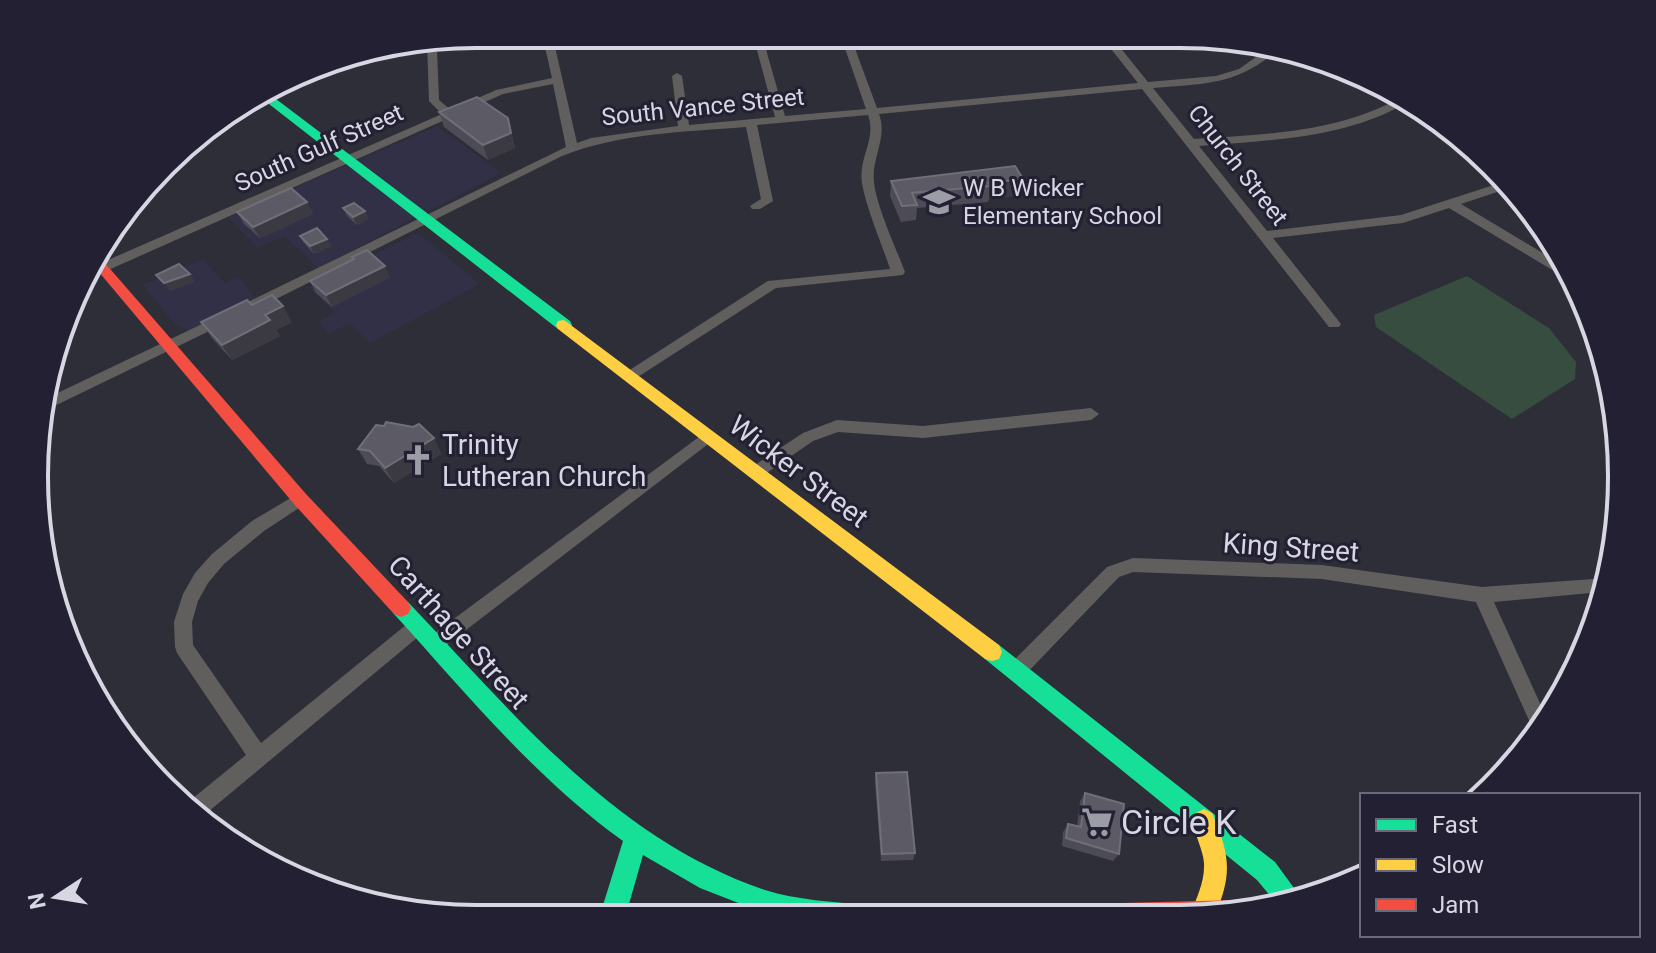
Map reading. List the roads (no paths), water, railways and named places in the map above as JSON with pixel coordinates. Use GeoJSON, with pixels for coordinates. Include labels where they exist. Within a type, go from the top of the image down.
{"type":"FeatureCollection","features":[{"type":"Feature","properties":{"kind":"street"},"geometry":{"type":"LineString","coordinates":[[550,48],[572,147]]}},
{"type":"Feature","properties":{"kind":"street"},"geometry":{"type":"LineString","coordinates":[[761,48],[781,121]]}},
{"type":"Feature","properties":{"kind":"street"},"geometry":{"type":"LineString","coordinates":[[630,377],[773,284],[898,272],[868,184],[868,158],[875,146],[873,112],[850,48]]}},
{"type":"Feature","properties":{"kind":"street","name":"Church Street"},"geometry":{"type":"LineString","coordinates":[[1116,48],[1334,324]]}},
{"type":"Feature","properties":{"kind":"street"},"geometry":{"type":"LineString","coordinates":[[432,51],[434,101],[449,114]]}},
{"type":"Feature","properties":{"kind":"street","name":"South Vance Street"},"geometry":{"type":"LineString","coordinates":[[249,307],[572,147],[603,139],[1217,79],[1243,71],[1264,56]]}},
{"type":"Feature","properties":{"kind":"street"},"geometry":{"type":"LineString","coordinates":[[677,76],[684,129]]}},
{"type":"Feature","properties":{"kind":"street","name":"South Gulf Street"},"geometry":{"type":"LineString","coordinates":[[105,262],[500,92],[556,80]]}},
{"type":"Feature","properties":{"kind":"street","name":"Wicker Street"},"geometry":{"type":"LineString","coordinates":[[271,100],[1016,671],[1266,871],[1283,892]]}},
{"type":"Feature","properties":{"kind":"street"},"geometry":{"type":"LineString","coordinates":[[1191,143],[1340,128],[1371,120],[1395,106]]}},
{"type":"Feature","properties":{"kind":"street"},"geometry":{"type":"LineString","coordinates":[[751,123],[767,201],[756,206]]}},
{"type":"Feature","properties":{"kind":"street"},"geometry":{"type":"LineString","coordinates":[[1264,235],[1403,219],[1496,188]]}},
{"type":"Feature","properties":{"kind":"street"},"geometry":{"type":"LineString","coordinates":[[1452,204],[1552,264]]}},
{"type":"Feature","properties":{"kind":"street","name":"Carthage Street"},"geometry":{"type":"LineString","coordinates":[[101,271],[172,344],[299,499],[516,737],[556,775],[636,837],[703,877],[764,902],[783,905]]}},
{"type":"Feature","properties":{"kind":"street"},"geometry":{"type":"LineString","coordinates":[[55,401],[236,313]]}},
{"type":"Feature","properties":{"kind":"street"},"geometry":{"type":"LineString","coordinates":[[755,473],[808,437],[837,426],[923,432],[1091,414]]}},
{"type":"Feature","properties":{"kind":"street"},"geometry":{"type":"LineString","coordinates":[[434,644],[707,437]]}},
{"type":"Feature","properties":{"kind":"street"},"geometry":{"type":"LineString","coordinates":[[259,757],[184,647],[182,617],[191,593],[218,558],[254,528],[299,499]]}},
{"type":"Feature","properties":{"kind":"street","name":"King Street"},"geometry":{"type":"LineString","coordinates":[[1016,671],[1113,572],[1133,565],[1322,572],[1482,595],[1594,585]]}},
{"type":"Feature","properties":{"kind":"street"},"geometry":{"type":"LineString","coordinates":[[1482,595],[1536,715]]}},
{"type":"Feature","properties":{"kind":"street"},"geometry":{"type":"LineString","coordinates":[[201,804],[418,626]]}},
{"type":"Feature","properties":{"kind":"street"},"geometry":{"type":"LineString","coordinates":[[1204,821],[1221,869],[1220,880],[1208,904]]}},
{"type":"Feature","properties":{"kind":"street"},"geometry":{"type":"LineString","coordinates":[[616,905],[636,837]]}},
{"type":"Feature","properties":{"kind":"place","name":"W B Wicker Elementary School"},"geometry":{"type":"Point","coordinates":[939,202]}},
{"type":"Feature","properties":{"kind":"place","name":"Trinity Lutheran Church"},"geometry":{"type":"Point","coordinates":[418,460]}},
{"type":"Feature","properties":{"kind":"place","name":"Circle K"},"geometry":{"type":"Point","coordinates":[1097,822]}}]}
